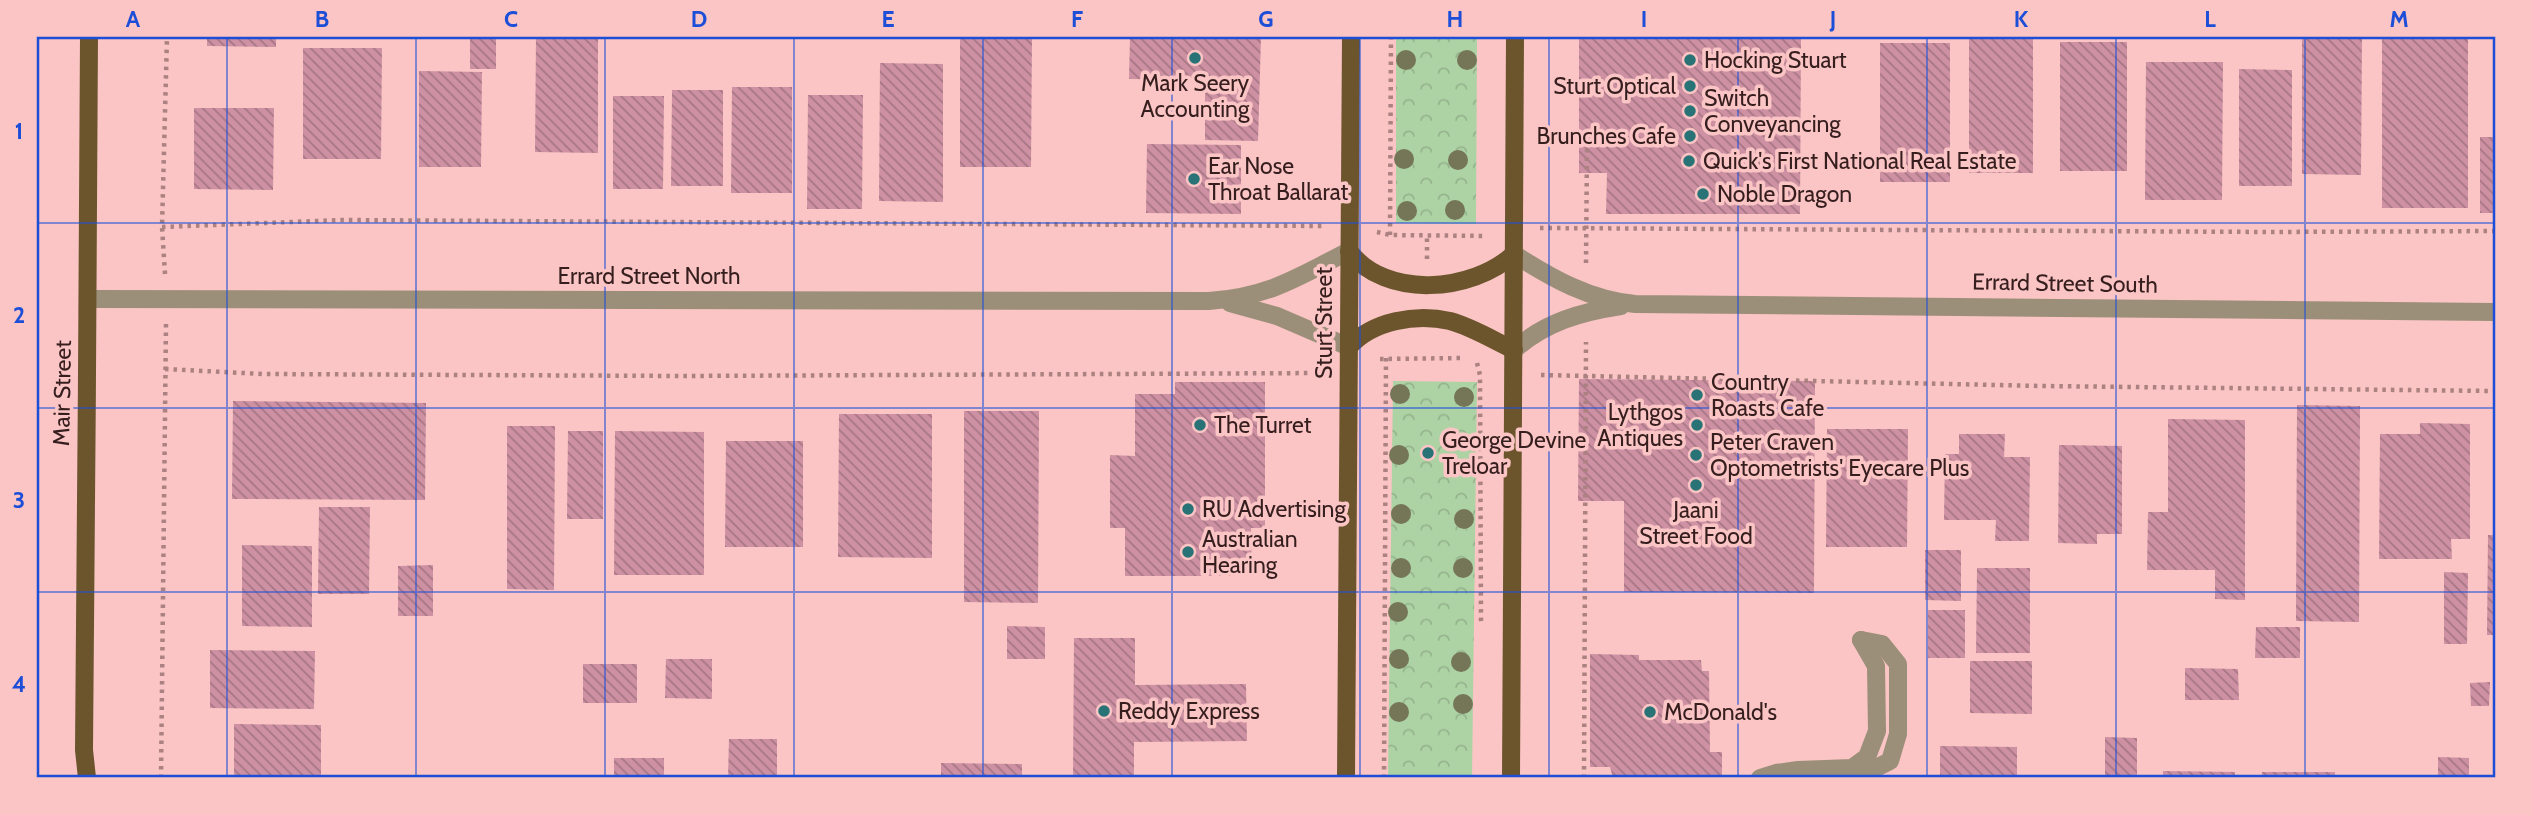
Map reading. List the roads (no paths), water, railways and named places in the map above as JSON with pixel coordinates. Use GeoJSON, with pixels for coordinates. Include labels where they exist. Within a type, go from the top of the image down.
{"type":"FeatureCollection","features":[{"type":"Feature","properties":{"kind":"main road","name":"Mair Street"},"geometry":{"type":"LineString","coordinates":[[87,778],[84,750],[89,37]]}},
{"type":"Feature","properties":{"kind":"main road","name":"Sturt Street"},"geometry":{"type":"LineString","coordinates":[[1346,778],[1351,37]]}},
{"type":"Feature","properties":{"kind":"main road"},"geometry":{"type":"LineString","coordinates":[[1511,778],[1516,37]]}},
{"type":"Feature","properties":{"kind":"main road"},"geometry":{"type":"LineString","coordinates":[[1349,251],[1358,263],[1381,276],[1403,282],[1427,283],[1456,282],[1478,277],[1514,254]]}},
{"type":"Feature","properties":{"kind":"main road"},"geometry":{"type":"LineString","coordinates":[[1349,347],[1359,335],[1380,325],[1439,319],[1459,324],[1514,350]]}},
{"type":"Feature","properties":{"kind":"main road","name":"Mair Street"},"geometry":{"type":"LineString","coordinates":[[79,778],[84,750]]}},
{"type":"Feature","properties":{"kind":"street","name":"Errard Street North"},"geometry":{"type":"LineString","coordinates":[[89,299],[1209,301],[1262,293],[1309,274],[1349,251]]}},
{"type":"Feature","properties":{"kind":"street","name":"Errard Street South"},"geometry":{"type":"LineString","coordinates":[[1514,254],[1548,275],[1586,293],[1635,304],[2495,312]]}},
{"type":"Feature","properties":{"kind":"street","name":"Errard Street North"},"geometry":{"type":"LineString","coordinates":[[1209,301],[1260,311],[1349,347]]}},
{"type":"Feature","properties":{"kind":"street","name":"Errard Street South"},"geometry":{"type":"LineString","coordinates":[[1514,350],[1543,328],[1566,318],[1635,304]]}},
{"type":"Feature","properties":{"kind":"street"},"geometry":{"type":"LineString","coordinates":[[1760,778],[1776,773],[1852,768],[1867,757],[1877,731],[1875,666],[1861,640]]}},
{"type":"Feature","properties":{"kind":"place","name":"Mark Seery Accounting"},"geometry":{"type":"Point","coordinates":[1195,58]}},
{"type":"Feature","properties":{"kind":"place","name":"Hocking Stuart"},"geometry":{"type":"Point","coordinates":[1690,60]}},
{"type":"Feature","properties":{"kind":"place","name":"Sturt Optical"},"geometry":{"type":"Point","coordinates":[1690,86]}},
{"type":"Feature","properties":{"kind":"place","name":"Switch Conveyancing"},"geometry":{"type":"Point","coordinates":[1690,111]}},
{"type":"Feature","properties":{"kind":"place","name":"Brunches Cafe"},"geometry":{"type":"Point","coordinates":[1690,136]}},
{"type":"Feature","properties":{"kind":"place","name":"Quick's First National Real Estate"},"geometry":{"type":"Point","coordinates":[1689,161]}},
{"type":"Feature","properties":{"kind":"place","name":"Ear Nose Throat Ballarat"},"geometry":{"type":"Point","coordinates":[1194,179]}},
{"type":"Feature","properties":{"kind":"place","name":"Noble Dragon"},"geometry":{"type":"Point","coordinates":[1703,194]}},
{"type":"Feature","properties":{"kind":"place","name":"Country Roasts Cafe"},"geometry":{"type":"Point","coordinates":[1697,395]}},
{"type":"Feature","properties":{"kind":"place","name":"The Turret"},"geometry":{"type":"Point","coordinates":[1200,425]}},
{"type":"Feature","properties":{"kind":"place","name":"Lythgos Antiques"},"geometry":{"type":"Point","coordinates":[1697,425]}},
{"type":"Feature","properties":{"kind":"place","name":"George Devine Treloar"},"geometry":{"type":"Point","coordinates":[1428,453]}},
{"type":"Feature","properties":{"kind":"place","name":"Peter Craven Optometrists' Eyecare Plus"},"geometry":{"type":"Point","coordinates":[1696,455]}},
{"type":"Feature","properties":{"kind":"place","name":"Jaani Street Food"},"geometry":{"type":"Point","coordinates":[1696,485]}},
{"type":"Feature","properties":{"kind":"place","name":"RU Advertising"},"geometry":{"type":"Point","coordinates":[1188,509]}},
{"type":"Feature","properties":{"kind":"place","name":"Australian Hearing"},"geometry":{"type":"Point","coordinates":[1188,552]}},
{"type":"Feature","properties":{"kind":"place","name":"Reddy Express"},"geometry":{"type":"Point","coordinates":[1104,711]}},
{"type":"Feature","properties":{"kind":"place","name":"McDonald's"},"geometry":{"type":"Point","coordinates":[1650,712]}}]}
